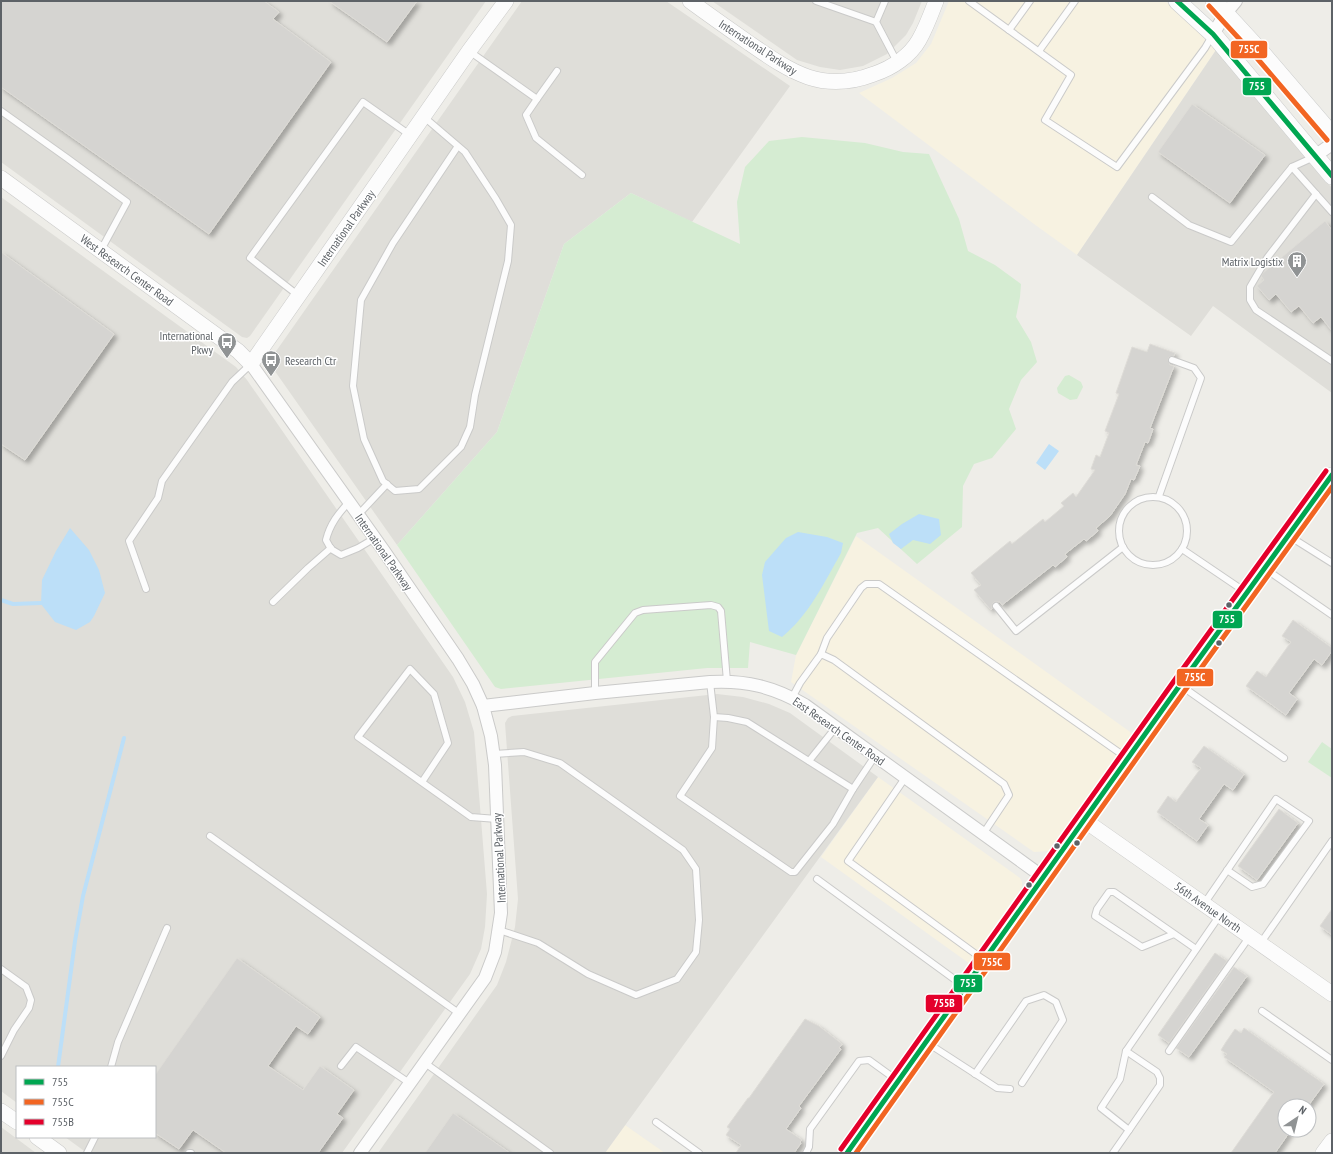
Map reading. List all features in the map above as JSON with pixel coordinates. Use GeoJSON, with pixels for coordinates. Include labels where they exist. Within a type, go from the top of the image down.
{"type":"FeatureCollection","features":[{"type":"Feature","properties":{"kind":"main road"},"geometry":{"type":"LineString","coordinates":[[1177,1],[1213,34],[1332,176]]}},
{"type":"Feature","properties":{"kind":"main road"},"geometry":{"type":"LineString","coordinates":[[1214,1],[1231,7],[1261,52],[1332,135]]}},
{"type":"Feature","properties":{"kind":"street","name":"International Parkway"},"geometry":{"type":"LineString","coordinates":[[360,1153],[411,1084],[485,978],[495,952],[501,913],[494,754],[483,706],[473,684],[458,659],[375,538],[251,364],[469,51],[506,1]]}},
{"type":"Feature","properties":{"kind":"street","name":"International Parkway"},"geometry":{"type":"LineString","coordinates":[[690,1],[779,64],[799,75],[820,81],[842,81],[864,78],[886,70],[904,57],[919,41],[936,1]]}},
{"type":"Feature","properties":{"kind":"street"},"geometry":{"type":"LineString","coordinates":[[1213,34],[1231,7]]}},
{"type":"Feature","properties":{"kind":"street"},"geometry":{"type":"LineString","coordinates":[[1315,156],[1332,144]]}},
{"type":"Feature","properties":{"kind":"street","name":"West Research Center Road"},"geometry":{"type":"LineString","coordinates":[[1,178],[238,351],[251,364]]}},
{"type":"Feature","properties":{"kind":"street"},"geometry":{"type":"LineString","coordinates":[[847,1153],[1180,685],[1332,475]]}},
{"type":"Feature","properties":{"kind":"street","name":"East Research Center Road"},"geometry":{"type":"LineString","coordinates":[[483,706],[710,682],[728,681],[753,684],[792,698],[805,705],[1043,878]]}},
{"type":"Feature","properties":{"kind":"street","name":"56th Avenue North"},"geometry":{"type":"LineString","coordinates":[[1084,820],[1332,994]]}},
{"type":"Feature","properties":{"kind":"street"},"geometry":{"type":"LineString","coordinates":[[1,1111],[16,1121]]}},
{"type":"Feature","properties":{"kind":"street"},"geometry":{"type":"LineString","coordinates":[[1323,1153],[1332,1141]]}},
{"type":"Feature","properties":{"kind":"lane"},"geometry":{"type":"LineString","coordinates":[[816,1],[876,22],[897,62]]}},
{"type":"Feature","properties":{"kind":"lane"},"geometry":{"type":"LineString","coordinates":[[876,22],[885,1]]}},
{"type":"Feature","properties":{"kind":"lane"},"geometry":{"type":"LineString","coordinates":[[969,1],[1071,75],[1045,120],[1117,167],[1205,48],[1213,34]]}},
{"type":"Feature","properties":{"kind":"lane"},"geometry":{"type":"LineString","coordinates":[[1009,30],[1030,1]]}},
{"type":"Feature","properties":{"kind":"lane"},"geometry":{"type":"LineString","coordinates":[[1039,51],[1075,1]]}},
{"type":"Feature","properties":{"kind":"lane"},"geometry":{"type":"LineString","coordinates":[[469,51],[537,99]]}},
{"type":"Feature","properties":{"kind":"lane"},"geometry":{"type":"LineString","coordinates":[[557,71],[526,115],[536,138],[582,175]]}},
{"type":"Feature","properties":{"kind":"lane"},"geometry":{"type":"LineString","coordinates":[[298,296],[250,258],[363,102],[410,136]]}},
{"type":"Feature","properties":{"kind":"lane"},"geometry":{"type":"LineString","coordinates":[[1,111],[127,202],[100,251]]}},
{"type":"Feature","properties":{"kind":"lane"},"geometry":{"type":"LineString","coordinates":[[424,116],[465,152],[511,225],[508,261],[476,395],[470,427],[461,447],[418,489],[395,491],[383,481],[364,439],[353,386],[361,300],[393,243],[458,146]]}},
{"type":"Feature","properties":{"kind":"lane"},"geometry":{"type":"LineString","coordinates":[[1152,197],[1189,225],[1231,242],[1292,167],[1315,156]]}},
{"type":"Feature","properties":{"kind":"lane"},"geometry":{"type":"LineString","coordinates":[[1292,167],[1332,212]]}},
{"type":"Feature","properties":{"kind":"lane"},"geometry":{"type":"LineString","coordinates":[[1316,194],[1267,258],[1250,287],[1250,300],[1256,310],[1332,361]]}},
{"type":"Feature","properties":{"kind":"lane"},"geometry":{"type":"LineString","coordinates":[[1159,496],[1201,378],[1194,368],[1172,360]]}},
{"type":"Feature","properties":{"kind":"lane"},"geometry":{"type":"LineString","coordinates":[[146,589],[129,541],[158,498],[162,481],[232,382],[251,364]]}},
{"type":"Feature","properties":{"kind":"lane"},"geometry":{"type":"LineString","coordinates":[[358,515],[388,484]]}},
{"type":"Feature","properties":{"kind":"lane"},"geometry":{"type":"LineString","coordinates":[[1159,496],[1177,506],[1184,516],[1187,527],[1186,538],[1182,549],[1165,563],[1154,565],[1142,564],[1132,558],[1119,540],[1118,529],[1120,518],[1126,508],[1135,501],[1145,497],[1159,496]]}},
{"type":"Feature","properties":{"kind":"lane"},"geometry":{"type":"LineString","coordinates":[[349,502],[336,516],[329,528],[326,540],[331,548],[341,555],[358,548],[375,538]]}},
{"type":"Feature","properties":{"kind":"lane"},"geometry":{"type":"LineString","coordinates":[[1288,535],[1332,563]]}},
{"type":"Feature","properties":{"kind":"lane"},"geometry":{"type":"LineString","coordinates":[[996,606],[1016,631],[1123,547]]}},
{"type":"Feature","properties":{"kind":"lane"},"geometry":{"type":"LineString","coordinates":[[273,602],[331,548]]}},
{"type":"Feature","properties":{"kind":"lane"},"geometry":{"type":"LineString","coordinates":[[1182,549],[1247,593]]}},
{"type":"Feature","properties":{"kind":"lane"},"geometry":{"type":"LineString","coordinates":[[1264,568],[1332,615]]}},
{"type":"Feature","properties":{"kind":"lane"},"geometry":{"type":"LineString","coordinates":[[792,698],[820,654],[827,638],[861,588],[866,584],[879,584],[1128,758]]}},
{"type":"Feature","properties":{"kind":"lane"},"geometry":{"type":"LineString","coordinates":[[595,693],[595,662],[635,613],[644,610],[711,605],[718,607],[721,611],[728,681]]}},
{"type":"Feature","properties":{"kind":"lane"},"geometry":{"type":"LineString","coordinates":[[820,654],[834,660],[1004,784],[1009,795],[983,834]]}},
{"type":"Feature","properties":{"kind":"lane"},"geometry":{"type":"LineString","coordinates":[[422,782],[448,743],[434,694],[410,669],[358,737],[471,817],[497,819]]}},
{"type":"Feature","properties":{"kind":"lane"},"geometry":{"type":"LineString","coordinates":[[710,682],[714,717],[712,748],[680,796],[791,872],[795,872],[833,824],[852,789],[875,756]]}},
{"type":"Feature","properties":{"kind":"lane"},"geometry":{"type":"LineString","coordinates":[[1180,685],[1284,758]]}},
{"type":"Feature","properties":{"kind":"lane"},"geometry":{"type":"LineString","coordinates":[[714,717],[747,722],[852,789]]}},
{"type":"Feature","properties":{"kind":"lane"},"geometry":{"type":"LineString","coordinates":[[809,761],[836,727]]}},
{"type":"Feature","properties":{"kind":"lane"},"geometry":{"type":"LineString","coordinates":[[494,754],[524,752],[560,763],[683,850],[696,869],[699,920],[696,952],[677,979],[636,995],[588,974],[538,942],[499,930]]}},
{"type":"Feature","properties":{"kind":"lane"},"geometry":{"type":"LineString","coordinates":[[905,778],[848,861],[977,954],[984,961]]}},
{"type":"Feature","properties":{"kind":"lane"},"geometry":{"type":"LineString","coordinates":[[1204,904],[1276,799],[1309,821],[1263,884],[1252,887],[1228,870]]}},
{"type":"Feature","properties":{"kind":"lane"},"geometry":{"type":"LineString","coordinates":[[210,836],[460,1014]]}},
{"type":"Feature","properties":{"kind":"lane"},"geometry":{"type":"LineString","coordinates":[[1169,1051],[1332,841]]}},
{"type":"Feature","properties":{"kind":"lane"},"geometry":{"type":"LineString","coordinates":[[818,878],[965,987]]}},
{"type":"Feature","properties":{"kind":"lane"},"geometry":{"type":"LineString","coordinates":[[1174,934],[1142,947],[1095,916],[1097,909],[1109,892],[1114,892],[1196,949]]}},
{"type":"Feature","properties":{"kind":"lane"},"geometry":{"type":"LineString","coordinates":[[1129,1130],[1101,1108],[1120,1079],[1126,1051],[1220,915]]}},
{"type":"Feature","properties":{"kind":"lane"},"geometry":{"type":"LineString","coordinates":[[111,1066],[118,1042],[167,928]]}},
{"type":"Feature","properties":{"kind":"lane"},"geometry":{"type":"LineString","coordinates":[[1,969],[26,987],[31,1000],[29,1008],[14,1030],[1,1056]]}},
{"type":"Feature","properties":{"kind":"lane"},"geometry":{"type":"LineString","coordinates":[[975,1074],[1026,1001],[1044,995],[1056,1002],[1063,1020],[1022,1083]]}},
{"type":"Feature","properties":{"kind":"lane"},"geometry":{"type":"LineString","coordinates":[[1262,1011],[1332,1060]]}},
{"type":"Feature","properties":{"kind":"lane"},"geometry":{"type":"LineString","coordinates":[[926,1042],[997,1088],[1010,1089]]}},
{"type":"Feature","properties":{"kind":"lane"},"geometry":{"type":"LineString","coordinates":[[342,1066],[356,1047],[411,1084]]}},
{"type":"Feature","properties":{"kind":"lane"},"geometry":{"type":"LineString","coordinates":[[1113,1153],[1160,1085],[1160,1078],[1157,1072],[1126,1051]]}},
{"type":"Feature","properties":{"kind":"lane"},"geometry":{"type":"LineString","coordinates":[[806,1153],[809,1148],[810,1129],[859,1061],[869,1060],[898,1081]]}},
{"type":"Feature","properties":{"kind":"lane"},"geometry":{"type":"LineString","coordinates":[[425,1063],[550,1153]]}},
{"type":"Feature","properties":{"kind":"lane"},"geometry":{"type":"LineString","coordinates":[[656,1122],[699,1153]]}},
{"type":"Feature","properties":{"kind":"lane"},"geometry":{"type":"LineString","coordinates":[[87,1153],[94,1138]]}},
{"type":"Feature","properties":{"kind":"shaded area"},"geometry":{"type":"Polygon","coordinates":[[[1,1],[486,1],[250,336],[247,338],[242,337],[1,162],[1,1]]]}},
{"type":"Feature","properties":{"kind":"shaded area"},"geometry":{"type":"Polygon","coordinates":[[[522,1],[666,1],[790,86],[692,222],[631,193],[564,244],[497,432],[397,545],[272,367],[271,361],[272,357],[522,1]]]}},
{"type":"Feature","properties":{"kind":"shaded area"},"geometry":{"type":"Polygon","coordinates":[[[712,1],[922,1],[913,23],[906,35],[887,54],[863,66],[840,70],[820,67],[797,60],[712,1]]]}},
{"type":"Feature","properties":{"kind":"shaded area"},"geometry":{"type":"Polygon","coordinates":[[[949,1],[1165,1],[1177,10],[1216,50],[1077,255],[859,93],[892,78],[916,63],[931,44],[949,1]]]}},
{"type":"Feature","properties":{"kind":"shaded area"},"geometry":{"type":"Polygon","coordinates":[[[1216,50],[1332,188],[1332,393],[1213,306],[1191,336],[1077,255],[1216,50]]]}},
{"type":"Feature","properties":{"kind":"shaded area"},"geometry":{"type":"Polygon","coordinates":[[[1,197],[236,367],[247,380],[453,677],[465,702],[474,732],[487,894],[485,927],[481,949],[470,974],[342,1153],[87,1153],[66,1138],[156,1138],[156,1066],[16,1066],[16,1102],[1,1091],[1,197]]]}},
{"type":"Feature","properties":{"kind":"shaded area"},"geometry":{"type":"Polygon","coordinates":[[[856,536],[1133,734],[1049,851],[1034,852],[791,682],[796,655],[856,536]]]}},
{"type":"Feature","properties":{"kind":"shaded area"},"geometry":{"type":"Polygon","coordinates":[[[717,694],[743,697],[769,704],[790,713],[878,777],[605,1153],[378,1153],[497,985],[506,962],[515,927],[518,899],[505,723],[508,718],[512,716],[717,694]]]}},
{"type":"Feature","properties":{"kind":"shaded area"},"geometry":{"type":"Polygon","coordinates":[[[878,777],[1020,878],[1022,882],[1022,887],[970,964],[821,857],[878,777]]]}},
{"type":"Feature","properties":{"kind":"shaded area"},"geometry":{"type":"Polygon","coordinates":[[[625,1125],[665,1153],[605,1153],[625,1125]]]}},
{"type":"Feature","properties":{"kind":"shaded area"},"geometry":{"type":"Polygon","coordinates":[[[1,1127],[36,1153],[1,1153],[1,1127]]]}},
{"type":"Feature","properties":{"kind":"green space"},"geometry":{"type":"Polygon","coordinates":[[[802,137],[865,143],[903,152],[929,154],[959,219],[968,251],[995,265],[1021,284],[1016,317],[1031,342],[1037,362],[1021,380],[1009,409],[1016,429],[992,458],[974,464],[963,486],[962,527],[917,564],[878,528],[857,533],[796,655],[750,642],[748,668],[707,668],[501,689],[495,687],[397,545],[497,432],[564,244],[631,193],[740,244],[737,202],[745,167],[769,141],[802,137]]]}},
{"type":"Feature","properties":{"kind":"green space"},"geometry":{"type":"Polygon","coordinates":[[[1069,375],[1081,382],[1083,387],[1077,399],[1070,400],[1058,393],[1057,388],[1065,376],[1069,375]]]}},
{"type":"Feature","properties":{"kind":"green space"},"geometry":{"type":"Polygon","coordinates":[[[1322,742],[1332,749],[1332,778],[1308,762],[1322,742]]]}},
{"type":"Feature","properties":{"kind":"water"},"geometry":{"type":"Polygon","coordinates":[[[1049,444],[1059,451],[1045,470],[1036,463],[1049,444]]]}},
{"type":"Feature","properties":{"kind":"water"},"geometry":{"type":"Polygon","coordinates":[[[919,514],[939,519],[941,535],[930,544],[913,540],[901,549],[893,543],[889,534],[919,514]]]}},
{"type":"Feature","properties":{"kind":"water"},"geometry":{"type":"Polygon","coordinates":[[[70,528],[89,550],[99,570],[105,593],[90,622],[76,630],[55,622],[41,604],[42,580],[56,551],[70,528]]]}},
{"type":"Feature","properties":{"kind":"water"},"geometry":{"type":"Polygon","coordinates":[[[798,532],[827,537],[843,543],[841,553],[808,609],[792,628],[782,637],[769,631],[762,575],[765,562],[786,538],[798,532]]]}},
{"type":"Feature","properties":{"kind":"building"},"geometry":{"type":"Polygon","coordinates":[[[1,1],[264,1],[279,12],[273,19],[331,62],[209,234],[1,87],[1,1]]]}},
{"type":"Feature","properties":{"kind":"building"},"geometry":{"type":"Polygon","coordinates":[[[329,1],[417,1],[387,42],[329,1]]]}},
{"type":"Feature","properties":{"kind":"building"},"geometry":{"type":"Polygon","coordinates":[[[1192,104],[1265,155],[1230,203],[1158,152],[1192,104]]]}},
{"type":"Feature","properties":{"kind":"building","name":"Matrix Logistix"},"geometry":{"type":"Polygon","coordinates":[[[1325,221],[1332,230],[1332,331],[1321,317],[1313,323],[1299,306],[1291,312],[1276,294],[1269,300],[1257,286],[1264,280],[1261,276],[1263,273],[1325,221]]]}},
{"type":"Feature","properties":{"kind":"building"},"geometry":{"type":"Polygon","coordinates":[[[1,252],[114,334],[25,460],[1,444],[1,252]]]}},
{"type":"Feature","properties":{"kind":"building"},"geometry":{"type":"Polygon","coordinates":[[[1150,344],[1175,353],[1174,356],[1169,357],[1168,360],[1170,365],[1174,366],[1150,428],[1153,429],[1148,443],[1145,442],[1136,465],[1140,466],[1134,480],[1131,479],[1125,494],[1110,516],[1096,528],[1098,531],[1086,541],[1084,539],[1065,554],[1067,557],[1055,567],[1053,565],[1002,605],[1000,602],[994,602],[991,610],[974,590],[981,585],[971,573],[1010,541],[1012,544],[1043,519],[1045,522],[1064,506],[1061,503],[1073,493],[1076,497],[1095,470],[1091,469],[1096,455],[1100,457],[1109,433],[1105,431],[1119,394],[1116,393],[1132,347],[1147,352],[1150,344]]]}},
{"type":"Feature","properties":{"kind":"building"},"geometry":{"type":"Polygon","coordinates":[[[1293,620],[1332,648],[1332,651],[1322,665],[1314,659],[1289,693],[1297,699],[1286,715],[1246,686],[1257,671],[1266,677],[1291,642],[1282,636],[1293,620]]]}},
{"type":"Feature","properties":{"kind":"building"},"geometry":{"type":"Polygon","coordinates":[[[1204,746],[1244,774],[1233,790],[1224,784],[1199,819],[1208,825],[1197,841],[1157,812],[1168,796],[1176,802],[1201,768],[1192,762],[1204,746]]]}},
{"type":"Feature","properties":{"kind":"building"},"geometry":{"type":"Polygon","coordinates":[[[1279,809],[1298,823],[1257,880],[1238,866],[1279,809]]]}},
{"type":"Feature","properties":{"kind":"building"},"geometry":{"type":"Polygon","coordinates":[[[1332,909],[1332,935],[1320,926],[1332,909]]]}},
{"type":"Feature","properties":{"kind":"building"},"geometry":{"type":"Polygon","coordinates":[[[1215,953],[1227,961],[1169,1043],[1158,1035],[1215,953]]]}},
{"type":"Feature","properties":{"kind":"building"},"geometry":{"type":"Polygon","coordinates":[[[237,958],[320,1017],[308,1034],[296,1026],[268,1066],[303,1090],[320,1066],[354,1090],[337,1114],[343,1118],[318,1153],[226,1153],[193,1130],[179,1149],[156,1134],[156,1074],[237,958]]]}},
{"type":"Feature","properties":{"kind":"building"},"geometry":{"type":"Polygon","coordinates":[[[1234,967],[1247,976],[1189,1057],[1176,1048],[1234,967]]]}},
{"type":"Feature","properties":{"kind":"building"},"geometry":{"type":"Polygon","coordinates":[[[805,1019],[819,1026],[842,1044],[839,1048],[841,1049],[799,1106],[801,1108],[786,1129],[802,1140],[800,1142],[801,1143],[794,1153],[736,1153],[741,1145],[726,1135],[730,1129],[727,1127],[805,1019]]]}},
{"type":"Feature","properties":{"kind":"building"},"geometry":{"type":"Polygon","coordinates":[[[1244,1028],[1324,1084],[1314,1098],[1277,1098],[1277,1138],[1285,1138],[1275,1153],[1231,1153],[1274,1092],[1224,1057],[1227,1054],[1221,1050],[1235,1029],[1241,1033],[1244,1028]]]}},
{"type":"Feature","properties":{"kind":"building"},"geometry":{"type":"Polygon","coordinates":[[[453,1113],[510,1153],[425,1153],[453,1113]]]}},
{"type":"Feature","properties":{"kind":"waterway"},"geometry":{"type":"LineString","coordinates":[[1,600],[13,604],[41,603]]}},
{"type":"Feature","properties":{"kind":"waterway"},"geometry":{"type":"LineString","coordinates":[[58,1066],[75,941],[83,896],[124,738]]}},
{"type":"Feature","properties":{"kind":"transit line","name":"755"},"geometry":{"type":"LineString","coordinates":[[1177,1],[1213,34],[1332,176]]}},
{"type":"Feature","properties":{"kind":"transit line","name":"755C"},"geometry":{"type":"LineString","coordinates":[[1209,6],[1256,57],[1327,140]]}},
{"type":"Feature","properties":{"kind":"transit line","name":"755B"},"geometry":{"type":"LineString","coordinates":[[841,1149],[1174,681],[1326,471]]}},
{"type":"Feature","properties":{"kind":"transit line","name":"755"},"geometry":{"type":"LineString","coordinates":[[847,1153],[1180,685],[1332,475]]}},
{"type":"Feature","properties":{"kind":"transit line","name":"755C"},"geometry":{"type":"LineString","coordinates":[[856,1153],[1186,689],[1332,487]]}},
{"type":"Feature","properties":{"kind":"place","name":"Matrix Logistix"},"geometry":{"type":"Point","coordinates":[1297,278]}},
{"type":"Feature","properties":{"kind":"place","name":"International Pkwy"},"geometry":{"type":"Point","coordinates":[227,359]}},
{"type":"Feature","properties":{"kind":"place","name":"Research Ctr"},"geometry":{"type":"Point","coordinates":[271,377]}}]}
